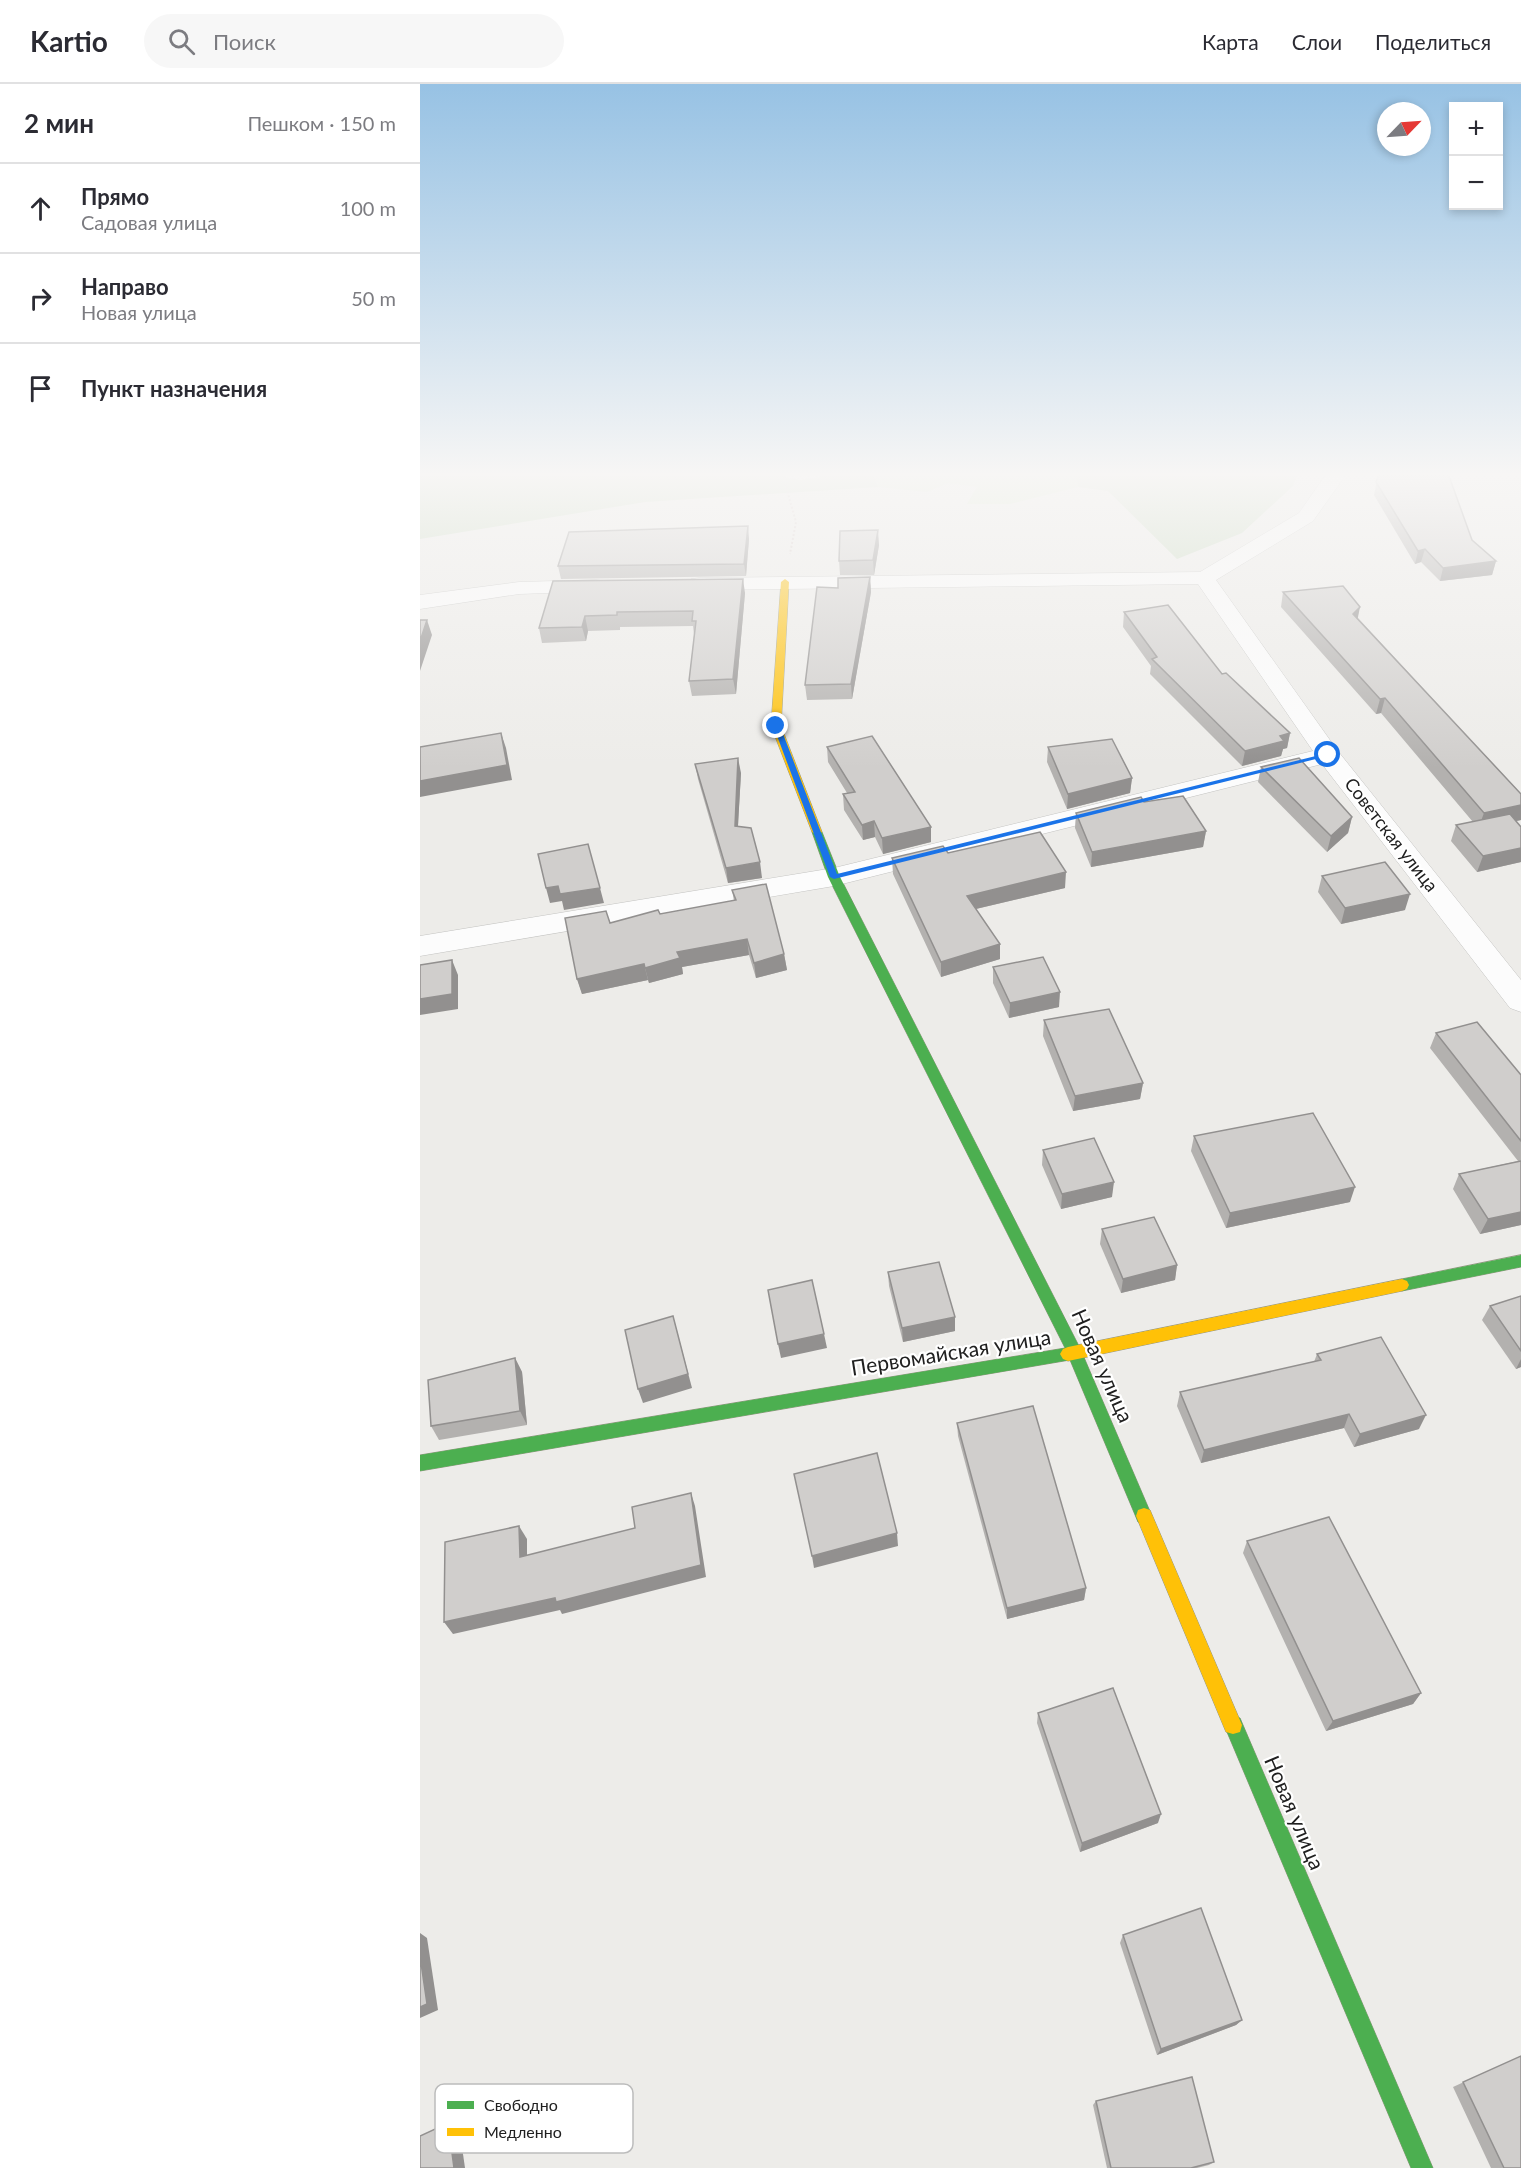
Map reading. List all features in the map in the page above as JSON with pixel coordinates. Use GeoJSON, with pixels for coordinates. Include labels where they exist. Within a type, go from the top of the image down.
{"type":"FeatureCollection","features":[{"type":"Feature","properties":{"kind":"street"},"geometry":{"type":"LineString","coordinates":[[681,584],[1204,578],[1212,573]]}},
{"type":"Feature","properties":{"kind":"street","name":"Советская улица"},"geometry":{"type":"LineString","coordinates":[[1204,578],[1328,755],[1521,1001]]}},
{"type":"Feature","properties":{"kind":"street","name":"Новая улица"},"geometry":{"type":"LineString","coordinates":[[785,582],[776,726],[834,877],[1075,1353],[1422,2168]]}},
{"type":"Feature","properties":{"kind":"street"},"geometry":{"type":"LineString","coordinates":[[420,602],[519,588],[611,586]]}},
{"type":"Feature","properties":{"kind":"street"},"geometry":{"type":"LineString","coordinates":[[420,946],[834,877],[1328,755]]}},
{"type":"Feature","properties":{"kind":"street","name":"Первомайская улица"},"geometry":{"type":"LineString","coordinates":[[420,1463],[1075,1353],[1521,1261]]}},
{"type":"Feature","properties":{"kind":"path"},"geometry":{"type":"LineString","coordinates":[[785,582],[787,573]]}},
{"type":"Feature","properties":{"kind":"building"},"geometry":{"type":"Polygon","coordinates":[[[870,577],[851,684],[805,685],[817,587],[838,588],[838,578],[870,577]]]}},
{"type":"Feature","properties":{"kind":"building"},"geometry":{"type":"Polygon","coordinates":[[[743,579],[733,679],[689,681],[696,621],[692,621],[693,611],[617,612],[617,615],[585,616],[582,627],[539,628],[553,581],[743,579]]]}},
{"type":"Feature","properties":{"kind":"building"},"geometry":{"type":"Polygon","coordinates":[[[1343,586],[1360,607],[1353,614],[1521,794],[1521,805],[1484,813],[1385,698],[1380,699],[1283,592],[1343,586]]]}},
{"type":"Feature","properties":{"kind":"building"},"geometry":{"type":"Polygon","coordinates":[[[1168,605],[1222,674],[1226,673],[1290,733],[1280,736],[1284,741],[1245,751],[1152,659],[1157,657],[1124,612],[1168,605]]]}},
{"type":"Feature","properties":{"kind":"building"},"geometry":{"type":"Polygon","coordinates":[[[420,620],[427,620],[420,641],[420,620]]]}},
{"type":"Feature","properties":{"kind":"building"},"geometry":{"type":"Polygon","coordinates":[[[501,733],[507,765],[420,781],[420,747],[501,733]]]}},
{"type":"Feature","properties":{"kind":"building"},"geometry":{"type":"Polygon","coordinates":[[[872,736],[931,827],[882,838],[874,821],[862,825],[843,794],[855,792],[827,747],[872,736]]]}},
{"type":"Feature","properties":{"kind":"building"},"geometry":{"type":"Polygon","coordinates":[[[1112,739],[1132,778],[1068,794],[1048,747],[1112,739]]]}},
{"type":"Feature","properties":{"kind":"building"},"geometry":{"type":"Polygon","coordinates":[[[738,758],[735,826],[751,828],[760,862],[726,868],[695,764],[738,758]]]}},
{"type":"Feature","properties":{"kind":"building"},"geometry":{"type":"Polygon","coordinates":[[[1299,758],[1352,817],[1331,836],[1261,767],[1299,758]]]}},
{"type":"Feature","properties":{"kind":"building"},"geometry":{"type":"Polygon","coordinates":[[[1183,796],[1206,831],[1092,852],[1076,813],[1141,797],[1144,802],[1183,796]]]}},
{"type":"Feature","properties":{"kind":"building"},"geometry":{"type":"Polygon","coordinates":[[[1510,814],[1521,827],[1521,848],[1483,856],[1456,825],[1510,814]]]}},
{"type":"Feature","properties":{"kind":"building"},"geometry":{"type":"Polygon","coordinates":[[[1040,832],[1066,872],[967,896],[1000,944],[941,962],[892,858],[943,846],[948,853],[1040,832]]]}},
{"type":"Feature","properties":{"kind":"building"},"geometry":{"type":"Polygon","coordinates":[[[588,844],[600,888],[560,894],[558,886],[546,888],[538,854],[588,844]]]}},
{"type":"Feature","properties":{"kind":"building"},"geometry":{"type":"Polygon","coordinates":[[[1385,862],[1410,894],[1345,908],[1322,876],[1385,862]]]}},
{"type":"Feature","properties":{"kind":"building"},"geometry":{"type":"Polygon","coordinates":[[[766,884],[784,954],[754,963],[747,939],[677,952],[680,958],[645,968],[644,964],[577,979],[565,918],[606,911],[610,923],[658,910],[660,914],[736,900],[732,890],[766,884]]]}},
{"type":"Feature","properties":{"kind":"building"},"geometry":{"type":"Polygon","coordinates":[[[1043,957],[1060,992],[1010,1003],[993,967],[1043,957]]]}},
{"type":"Feature","properties":{"kind":"building"},"geometry":{"type":"Polygon","coordinates":[[[452,960],[452,994],[420,999],[420,965],[452,960]]]}},
{"type":"Feature","properties":{"kind":"building"},"geometry":{"type":"Polygon","coordinates":[[[1109,1009],[1143,1083],[1075,1096],[1044,1020],[1109,1009]]]}},
{"type":"Feature","properties":{"kind":"building"},"geometry":{"type":"Polygon","coordinates":[[[1477,1022],[1521,1075],[1521,1141],[1436,1033],[1477,1022]]]}},
{"type":"Feature","properties":{"kind":"building"},"geometry":{"type":"Polygon","coordinates":[[[1313,1113],[1355,1187],[1230,1213],[1194,1136],[1313,1113]]]}},
{"type":"Feature","properties":{"kind":"building"},"geometry":{"type":"Polygon","coordinates":[[[1094,1138],[1114,1182],[1062,1194],[1043,1150],[1094,1138]]]}},
{"type":"Feature","properties":{"kind":"building"},"geometry":{"type":"Polygon","coordinates":[[[1521,1161],[1521,1212],[1488,1219],[1459,1174],[1521,1161]]]}},
{"type":"Feature","properties":{"kind":"building"},"geometry":{"type":"Polygon","coordinates":[[[1154,1217],[1177,1265],[1123,1279],[1102,1229],[1154,1217]]]}},
{"type":"Feature","properties":{"kind":"building"},"geometry":{"type":"Polygon","coordinates":[[[939,1262],[955,1317],[902,1328],[888,1272],[939,1262]]]}},
{"type":"Feature","properties":{"kind":"building"},"geometry":{"type":"Polygon","coordinates":[[[812,1280],[824,1334],[778,1344],[768,1290],[812,1280]]]}},
{"type":"Feature","properties":{"kind":"building"},"geometry":{"type":"Polygon","coordinates":[[[1521,1296],[1521,1351],[1490,1306],[1521,1296]]]}},
{"type":"Feature","properties":{"kind":"building"},"geometry":{"type":"Polygon","coordinates":[[[673,1316],[688,1374],[638,1389],[625,1330],[673,1316]]]}},
{"type":"Feature","properties":{"kind":"building"},"geometry":{"type":"Polygon","coordinates":[[[1381,1337],[1426,1415],[1360,1434],[1349,1414],[1204,1450],[1180,1392],[1321,1360],[1317,1354],[1381,1337]]]}},
{"type":"Feature","properties":{"kind":"building"},"geometry":{"type":"Polygon","coordinates":[[[515,1358],[520,1411],[431,1426],[428,1380],[515,1358]]]}},
{"type":"Feature","properties":{"kind":"building"},"geometry":{"type":"Polygon","coordinates":[[[1033,1406],[1086,1588],[1007,1608],[957,1423],[1033,1406]]]}},
{"type":"Feature","properties":{"kind":"building"},"geometry":{"type":"Polygon","coordinates":[[[877,1453],[897,1533],[812,1556],[794,1474],[877,1453]]]}},
{"type":"Feature","properties":{"kind":"building"},"geometry":{"type":"Polygon","coordinates":[[[691,1493],[701,1565],[556,1602],[555,1598],[444,1622],[445,1542],[519,1526],[520,1557],[635,1528],[632,1507],[691,1493]]]}},
{"type":"Feature","properties":{"kind":"building"},"geometry":{"type":"Polygon","coordinates":[[[1329,1517],[1421,1693],[1333,1721],[1247,1541],[1329,1517]]]}},
{"type":"Feature","properties":{"kind":"building"},"geometry":{"type":"Polygon","coordinates":[[[1113,1688],[1161,1814],[1082,1843],[1038,1713],[1113,1688]]]}},
{"type":"Feature","properties":{"kind":"building"},"geometry":{"type":"Polygon","coordinates":[[[1201,1908],[1242,2020],[1161,2049],[1123,1935],[1201,1908]]]}},
{"type":"Feature","properties":{"kind":"building"},"geometry":{"type":"Polygon","coordinates":[[[420,1956],[427,2004],[420,2007],[420,1956]]]}},
{"type":"Feature","properties":{"kind":"building"},"geometry":{"type":"Polygon","coordinates":[[[1521,2056],[1521,2168],[1504,2168],[1463,2082],[1521,2056]]]}},
{"type":"Feature","properties":{"kind":"building"},"geometry":{"type":"Polygon","coordinates":[[[1192,2077],[1214,2162],[1191,2168],[1111,2168],[1096,2101],[1192,2077]]]}},
{"type":"Feature","properties":{"kind":"building"},"geometry":{"type":"Polygon","coordinates":[[[435,2129],[435,2153],[452,2153],[454,2168],[420,2168],[420,2136],[435,2129]]]}},
{"type":"Feature","properties":{"kind":"traffic: fast"},"geometry":{"type":"LineString","coordinates":[[817,832],[834,877],[1075,1353],[1144,1516]]}},
{"type":"Feature","properties":{"kind":"traffic: fast"},"geometry":{"type":"LineString","coordinates":[[1402,1285],[1521,1261]]}},
{"type":"Feature","properties":{"kind":"traffic: fast"},"geometry":{"type":"LineString","coordinates":[[420,1463],[1068,1354]]}},
{"type":"Feature","properties":{"kind":"traffic: fast"},"geometry":{"type":"LineString","coordinates":[[1233,1725],[1422,2168]]}},
{"type":"Feature","properties":{"kind":"traffic: slow"},"geometry":{"type":"LineString","coordinates":[[785,582],[776,726],[817,832]]}},
{"type":"Feature","properties":{"kind":"traffic: slow"},"geometry":{"type":"LineString","coordinates":[[1068,1354],[1402,1285]]}},
{"type":"Feature","properties":{"kind":"traffic: slow"},"geometry":{"type":"LineString","coordinates":[[1144,1516],[1233,1725]]}},
{"type":"Feature","properties":{"kind":"route"},"geometry":{"type":"LineString","coordinates":[[776,726],[834,877],[1328,755]]}}]}
